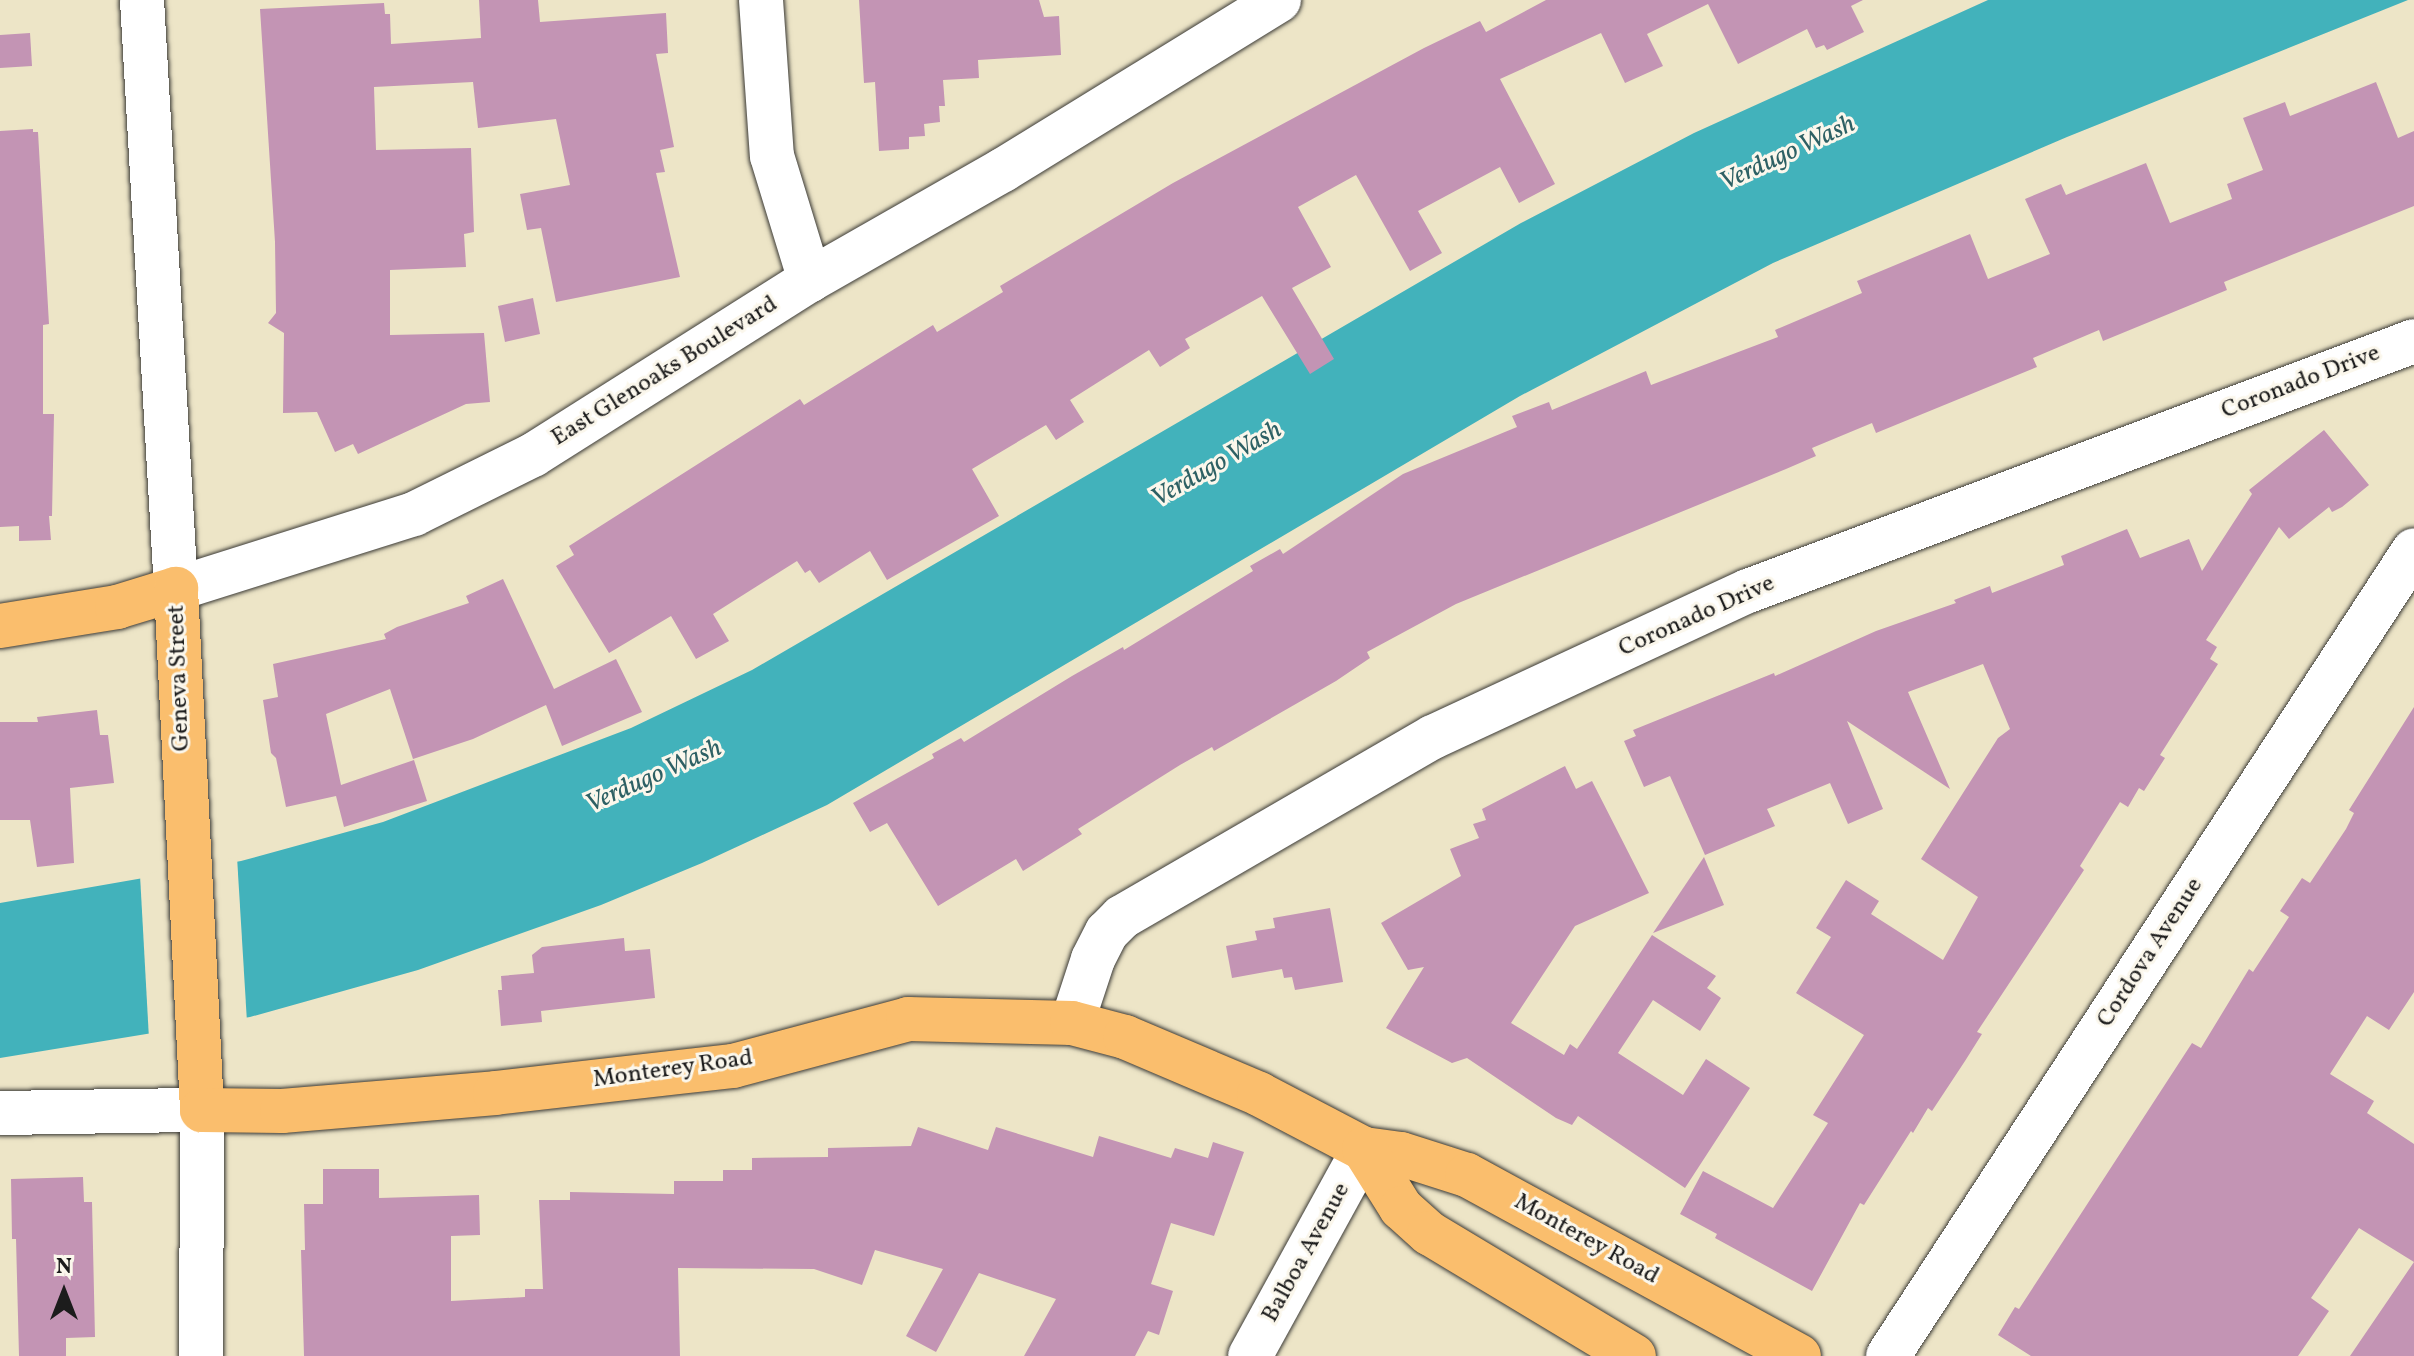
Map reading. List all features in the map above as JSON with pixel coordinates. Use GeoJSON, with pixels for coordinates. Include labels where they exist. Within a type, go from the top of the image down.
{"type":"FeatureCollection","features":[{"type":"Feature","properties":{"kind":"main road","name":"East Glenoaks Boulevard"},"geometry":{"type":"LineString","coordinates":[[0,626],[117,607],[176,589]]}},
{"type":"Feature","properties":{"kind":"main road","name":"Geneva Street"},"geometry":{"type":"LineString","coordinates":[[176,589],[202,1110]]}},
{"type":"Feature","properties":{"kind":"main road","name":"Monterey Road"},"geometry":{"type":"LineString","coordinates":[[202,1110],[298,1109],[495,1093],[733,1066],[908,1019],[1072,1023],[1125,1037],[1246,1089],[1364,1149],[1401,1154],[1467,1175],[1799,1356]]}},
{"type":"Feature","properties":{"kind":"main road"},"geometry":{"type":"LineString","coordinates":[[1364,1149],[1401,1208],[1429,1233],[1634,1356]]}},
{"type":"Feature","properties":{"kind":"street","name":"Geneva Street"},"geometry":{"type":"LineString","coordinates":[[142,0],[176,589]]}},
{"type":"Feature","properties":{"kind":"street"},"geometry":{"type":"LineString","coordinates":[[761,0],[772,156],[810,280]]}},
{"type":"Feature","properties":{"kind":"street","name":"East Glenoaks Boulevard"},"geometry":{"type":"LineString","coordinates":[[176,589],[414,514],[533,455],[810,280],[1003,170],[1279,0]]}},
{"type":"Feature","properties":{"kind":"street","name":"Coronado Drive"},"geometry":{"type":"LineString","coordinates":[[1072,1023],[1093,959],[1107,932],[1122,917],[1433,737],[1748,591],[2414,341]]}},
{"type":"Feature","properties":{"kind":"street","name":"Cordova Avenue"},"geometry":{"type":"LineString","coordinates":[[1888,1356],[2414,550]]}},
{"type":"Feature","properties":{"kind":"street","name":"Geneva Street"},"geometry":{"type":"LineString","coordinates":[[201,1356],[202,1110]]}},
{"type":"Feature","properties":{"kind":"street","name":"Monterey Road"},"geometry":{"type":"LineString","coordinates":[[0,1113],[202,1110]]}},
{"type":"Feature","properties":{"kind":"street","name":"Balboa Avenue"},"geometry":{"type":"LineString","coordinates":[[1250,1356],[1364,1149]]}},
{"type":"Feature","properties":{"kind":"water","name":"Verdugo Wash"},"geometry":{"type":"Polygon","coordinates":[[[1988,0],[2408,0],[2067,137],[1773,263],[1520,396],[827,805],[702,863],[601,905],[418,970],[250,1017],[0,1058],[0,903],[241,861],[383,822],[631,728],[752,670],[1521,223],[1694,133],[1988,0]]]}},
{"type":"Feature","properties":{"kind":"pier"},"geometry":{"type":"Polygon","coordinates":[[[237,857],[247,1022],[149,1039],[140,875],[237,857]]]}},
{"type":"Feature","properties":{"kind":"building"},"geometry":{"type":"Polygon","coordinates":[[[479,0],[538,0],[540,22],[666,13],[668,53],[656,54],[674,147],[660,150],[665,172],[656,173],[680,277],[556,302],[541,228],[527,230],[520,194],[570,185],[556,119],[478,128],[473,82],[374,87],[376,150],[471,148],[474,232],[464,234],[466,267],[390,270],[390,335],[484,333],[490,402],[466,404],[358,454],[353,444],[335,452],[317,412],[283,413],[284,333],[268,323],[276,313],[275,242],[260,9],[384,3],[385,14],[390,14],[391,44],[481,38],[479,0]]]}},
{"type":"Feature","properties":{"kind":"building"},"geometry":{"type":"Polygon","coordinates":[[[859,0],[1039,0],[1044,17],[1059,16],[1061,55],[978,60],[979,78],[943,80],[945,106],[939,106],[940,122],[924,124],[925,136],[909,137],[909,149],[879,151],[875,82],[864,83],[859,0]]]}},
{"type":"Feature","properties":{"kind":"building"},"geometry":{"type":"Polygon","coordinates":[[[1546,0],[1863,0],[1851,6],[1864,32],[1827,50],[1824,45],[1816,48],[1807,29],[1738,64],[1708,4],[1647,34],[1663,66],[1625,83],[1601,33],[1500,79],[1555,184],[1519,203],[1500,167],[1418,211],[1442,253],[1410,271],[1356,175],[1298,207],[1331,267],[1292,288],[1334,359],[1310,374],[1262,296],[1185,339],[1190,348],[1160,367],[1149,350],[1070,400],[1084,422],[1056,440],[1046,425],[972,469],[999,516],[887,580],[870,551],[819,583],[810,570],[805,573],[797,561],[713,614],[729,641],[696,659],[671,616],[609,653],[556,566],[574,555],[569,546],[800,399],[804,405],[933,325],[937,332],[1003,292],[1000,286],[1173,183],[1424,48],[1480,21],[1486,32],[1546,0]]]}},
{"type":"Feature","properties":{"kind":"building"},"geometry":{"type":"Polygon","coordinates":[[[30,33],[32,66],[0,68],[0,35],[30,33]]]}},
{"type":"Feature","properties":{"kind":"building"},"geometry":{"type":"Polygon","coordinates":[[[2376,82],[2398,138],[2414,131],[2414,206],[2224,282],[2227,290],[2103,341],[2099,330],[2033,358],[2037,367],[1876,433],[1872,423],[1812,448],[1816,456],[1456,604],[1367,652],[1370,658],[1336,681],[1214,751],[1212,747],[1180,765],[1078,829],[1082,834],[1023,871],[1016,859],[938,906],[887,823],[870,832],[853,803],[934,758],[932,754],[961,738],[964,742],[1072,676],[1123,647],[1124,650],[1253,571],[1250,566],[1280,549],[1283,554],[1403,474],[1517,427],[1512,416],[1549,402],[1552,410],[1646,371],[1651,385],[1778,337],[1775,330],[1862,293],[1857,281],[1970,234],[1988,279],[2050,254],[2025,199],[2061,184],[2066,195],[2146,163],[2170,223],[2232,199],[2227,184],[2263,170],[2243,118],[2285,102],[2290,116],[2376,82]]]}},
{"type":"Feature","properties":{"kind":"building"},"geometry":{"type":"Polygon","coordinates":[[[33,129],[33,132],[38,132],[49,324],[43,325],[43,414],[54,414],[52,516],[49,516],[51,540],[19,541],[19,526],[0,527],[0,131],[33,129]]]}},
{"type":"Feature","properties":{"kind":"building"},"geometry":{"type":"Polygon","coordinates":[[[533,298],[540,334],[505,342],[498,306],[533,298]]]}},
{"type":"Feature","properties":{"kind":"building"},"geometry":{"type":"Polygon","coordinates":[[[2324,430],[2369,485],[2342,507],[2332,512],[2329,507],[2289,539],[2279,527],[2206,640],[2217,647],[2210,659],[2218,664],[2160,755],[2165,758],[2144,791],[2139,788],[2128,807],[2120,802],[2080,866],[2084,870],[1977,1032],[1982,1034],[1965,1061],[1932,1111],[1928,1108],[1913,1133],[1911,1131],[1864,1205],[1860,1203],[1812,1291],[1715,1238],[1717,1234],[1680,1214],[1703,1171],[1773,1208],[1828,1123],[1813,1115],[1864,1035],[1796,993],[1831,937],[1816,928],[1846,880],[1879,901],[1871,914],[1943,960],[1978,897],[1921,859],[1998,738],[2010,729],[1983,664],[1908,692],[1950,789],[1847,721],[1883,809],[1848,824],[1830,783],[1767,809],[1775,826],[1705,855],[1670,776],[1644,787],[1624,741],[1636,736],[1633,730],[1774,673],[1775,676],[1876,631],[1956,603],[1954,600],[1990,586],[1992,593],[2064,565],[2061,556],[2127,529],[2140,558],[2189,539],[2202,571],[2252,494],[2249,490],[2324,430]]]}},
{"type":"Feature","properties":{"kind":"building"},"geometry":{"type":"Polygon","coordinates":[[[503,579],[554,689],[616,659],[642,712],[562,746],[546,705],[473,739],[413,759],[390,689],[326,714],[341,785],[414,760],[427,801],[344,827],[336,796],[286,807],[276,758],[271,753],[263,700],[278,697],[273,664],[386,639],[384,634],[397,627],[469,603],[466,596],[503,579]]]}},
{"type":"Feature","properties":{"kind":"building"},"geometry":{"type":"Polygon","coordinates":[[[2414,707],[2414,992],[2389,1030],[2367,1016],[2330,1074],[2374,1101],[2367,1113],[2414,1144],[2414,1262],[2359,1228],[2311,1298],[2329,1311],[2298,1356],[2031,1356],[1998,1335],[2015,1307],[2019,1309],[2192,1043],[2201,1048],[2249,969],[2253,972],[2289,917],[2280,911],[2302,878],[2310,883],[2346,829],[2354,813],[2349,810],[2414,707]]]}},
{"type":"Feature","properties":{"kind":"building"},"geometry":{"type":"Polygon","coordinates":[[[97,710],[100,735],[108,735],[114,783],[70,788],[74,863],[37,867],[30,820],[0,820],[0,722],[38,722],[37,717],[97,710]]]}},
{"type":"Feature","properties":{"kind":"building"},"geometry":{"type":"Polygon","coordinates":[[[1565,766],[1576,789],[1592,781],[1649,893],[1575,926],[1511,1023],[1564,1055],[1570,1044],[1577,1049],[1652,935],[1716,976],[1707,988],[1721,998],[1700,1031],[1653,1000],[1618,1053],[1683,1095],[1706,1059],[1750,1088],[1685,1188],[1578,1116],[1572,1125],[1556,1118],[1467,1058],[1452,1063],[1386,1028],[1424,967],[1408,970],[1381,923],[1461,876],[1450,849],[1479,838],[1473,824],[1486,820],[1482,809],[1565,766]]]}},
{"type":"Feature","properties":{"kind":"building"},"geometry":{"type":"Polygon","coordinates":[[[1704,857],[1724,905],[1653,933],[1704,857]]]}},
{"type":"Feature","properties":{"kind":"building"},"geometry":{"type":"Polygon","coordinates":[[[1330,908],[1343,982],[1295,990],[1292,977],[1284,978],[1282,969],[1232,978],[1226,946],[1257,940],[1255,931],[1275,928],[1273,918],[1330,908]]]}},
{"type":"Feature","properties":{"kind":"building"},"geometry":{"type":"Polygon","coordinates":[[[624,938],[625,951],[650,949],[655,998],[541,1011],[542,1022],[501,1026],[498,990],[502,990],[501,976],[534,973],[532,955],[542,947],[624,938]]]}},
{"type":"Feature","properties":{"kind":"building"},"geometry":{"type":"Polygon","coordinates":[[[918,1127],[988,1150],[996,1127],[1093,1157],[1099,1136],[1171,1158],[1175,1148],[1208,1158],[1213,1142],[1244,1152],[1214,1236],[1171,1223],[1151,1284],[1173,1291],[1159,1335],[1148,1331],[1135,1356],[1024,1356],[1056,1299],[979,1273],[936,1352],[906,1336],[943,1269],[875,1250],[862,1285],[814,1269],[678,1268],[680,1356],[304,1356],[301,1250],[305,1250],[304,1204],[323,1204],[323,1169],[379,1169],[379,1198],[479,1195],[480,1235],[451,1236],[451,1301],[525,1297],[525,1289],[543,1289],[539,1200],[570,1200],[570,1192],[674,1194],[674,1181],[723,1181],[723,1170],[752,1170],[752,1158],[828,1157],[828,1148],[911,1146],[918,1127]]]}},
{"type":"Feature","properties":{"kind":"building"},"geometry":{"type":"Polygon","coordinates":[[[83,1177],[84,1202],[92,1202],[95,1337],[66,1338],[66,1356],[19,1356],[11,1179],[83,1177]]]}},
{"type":"Feature","properties":{"kind":"building"},"geometry":{"type":"Polygon","coordinates":[[[2414,1262],[2414,1356],[2350,1356],[2414,1262]]]}}]}
